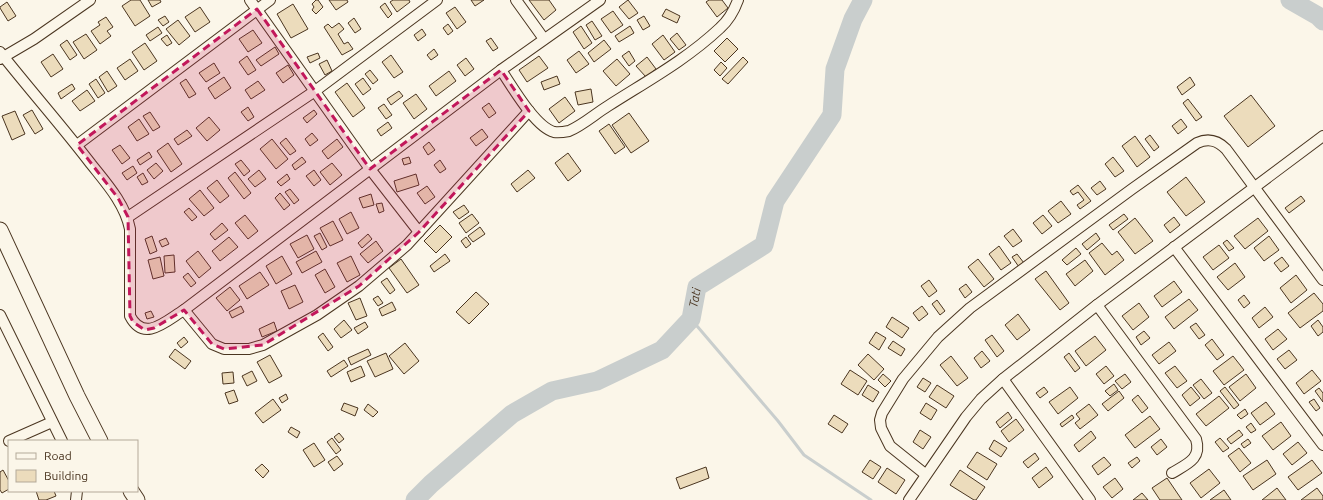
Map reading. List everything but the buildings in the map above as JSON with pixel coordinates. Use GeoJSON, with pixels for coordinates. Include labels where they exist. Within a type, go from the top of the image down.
{"type":"FeatureCollection","features":[{"type":"Feature","properties":{"kind":"main road"},"geometry":{"type":"LineString","coordinates":[[0,230],[77,396],[99,440]]}},
{"type":"Feature","properties":{"kind":"street"},"geometry":{"type":"LineString","coordinates":[[90,0],[1,56],[77,145],[118,198],[128,217],[130,229],[130,316],[133,322],[145,330],[154,328],[184,310],[501,70],[600,0]]}},
{"type":"Feature","properties":{"kind":"street"},"geometry":{"type":"LineString","coordinates":[[250,0],[370,169],[419,232]]}},
{"type":"Feature","properties":{"kind":"street"},"geometry":{"type":"LineString","coordinates":[[77,145],[270,0]]}},
{"type":"Feature","properties":{"kind":"street"},"geometry":{"type":"LineString","coordinates":[[128,217],[315,91],[437,0]]}},
{"type":"Feature","properties":{"kind":"street"},"geometry":{"type":"LineString","coordinates":[[516,0],[544,39]]}},
{"type":"Feature","properties":{"kind":"street"},"geometry":{"type":"LineString","coordinates":[[501,70],[529,111],[549,130],[564,132],[570,130],[673,66],[729,19],[738,0]]}},
{"type":"Feature","properties":{"kind":"street"},"geometry":{"type":"LineString","coordinates":[[184,310],[212,344],[224,349],[249,349],[263,345],[317,314],[359,286],[382,267],[419,232],[529,111]]}},
{"type":"Feature","properties":{"kind":"street"},"geometry":{"type":"LineString","coordinates":[[908,500],[966,417],[981,399],[1002,379],[1097,305],[1323,136]]}},
{"type":"Feature","properties":{"kind":"street"},"geometry":{"type":"LineString","coordinates":[[925,474],[890,446],[881,428],[880,420],[882,413],[903,379],[938,337],[970,308],[1132,189],[1201,141],[1210,140],[1218,142],[1222,145],[1323,280]]}},
{"type":"Feature","properties":{"kind":"street"},"geometry":{"type":"LineString","coordinates":[[1174,247],[1323,445]]}},
{"type":"Feature","properties":{"kind":"street"},"geometry":{"type":"LineString","coordinates":[[1097,305],[1196,439],[1198,451],[1196,457],[1172,473]]}},
{"type":"Feature","properties":{"kind":"street"},"geometry":{"type":"LineString","coordinates":[[0,314],[61,440]]}},
{"type":"Feature","properties":{"kind":"street"},"geometry":{"type":"LineString","coordinates":[[1002,379],[1090,500]]}},
{"type":"Feature","properties":{"kind":"street"},"geometry":{"type":"LineString","coordinates":[[11,440],[52,422]]}},
{"type":"Feature","properties":{"kind":"highlighted area"},"geometry":{"type":"Polygon","coordinates":[[[257,9],[370,169],[501,70],[529,111],[419,232],[359,286],[263,345],[224,349],[212,344],[184,310],[154,328],[145,330],[133,322],[130,316],[128,217],[118,198],[77,145],[257,9]]]}},
{"type":"Feature","properties":{"kind":"waterway","name":"Tati"},"geometry":{"type":"LineString","coordinates":[[415,500],[431,484],[512,414],[552,391],[597,381],[662,350],[691,319],[697,287],[764,245],[775,201],[832,115],[835,69],[853,19],[863,0]]}},
{"type":"Feature","properties":{"kind":"waterway"},"geometry":{"type":"LineString","coordinates":[[1290,0],[1318,16],[1323,21]]}},
{"type":"Feature","properties":{"kind":"waterway"},"geometry":{"type":"LineString","coordinates":[[691,319],[778,421],[804,455],[871,500]]}}]}
